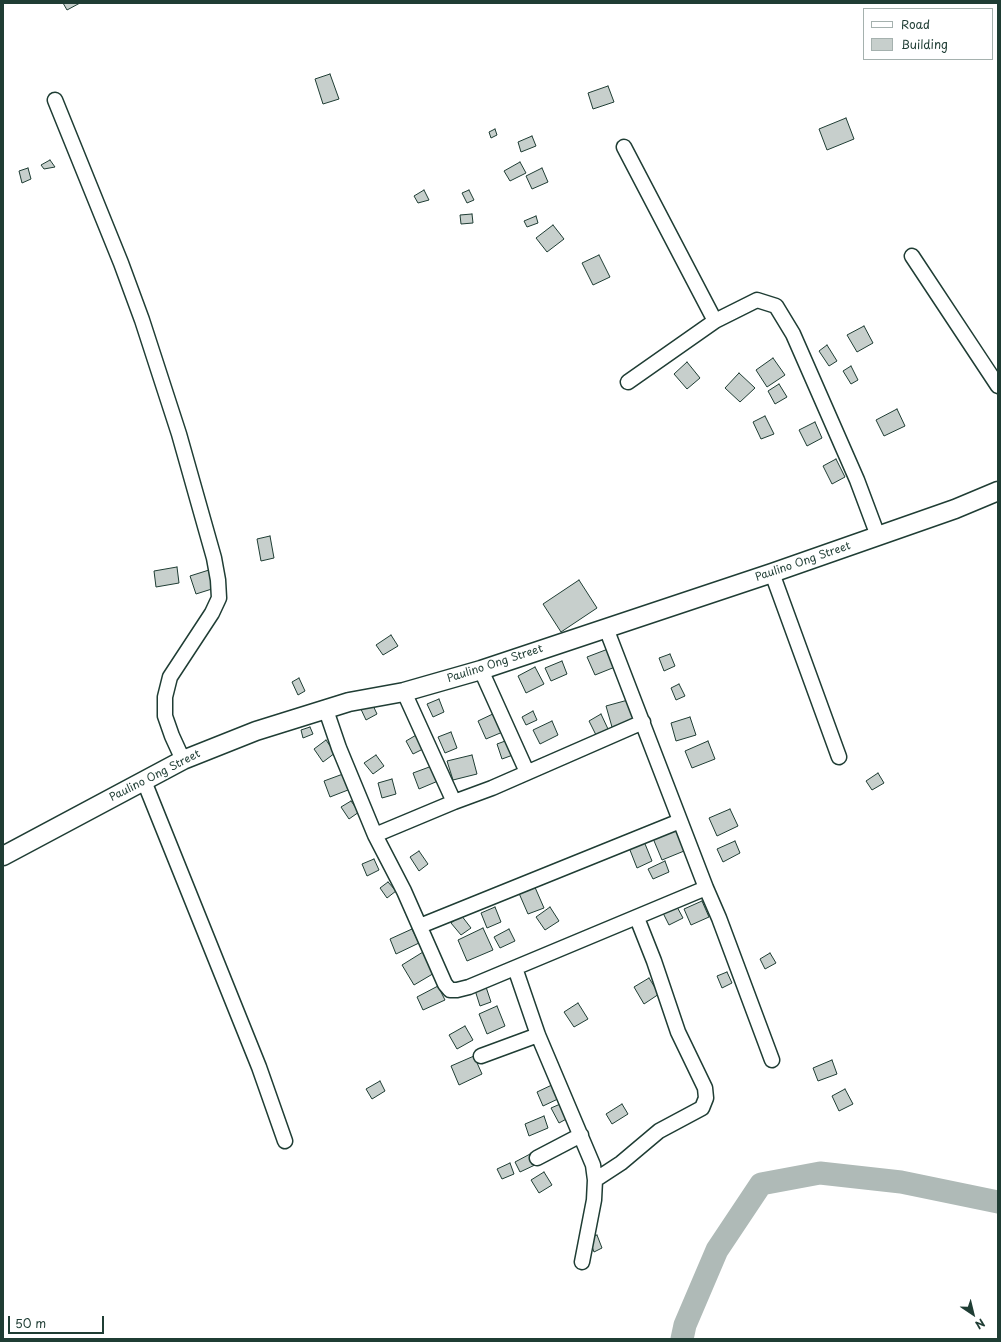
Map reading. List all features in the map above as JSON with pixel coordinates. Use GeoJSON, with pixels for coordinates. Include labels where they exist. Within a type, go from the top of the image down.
{"type":"FeatureCollection","features":[{"type":"Feature","properties":{"kind":"street"},"geometry":{"type":"LineString","coordinates":[[55,100],[121,263],[142,320],[179,434],[214,558],[218,580],[219,598],[212,613],[170,677],[165,697],[165,716],[183,760]]}},
{"type":"Feature","properties":{"kind":"street"},"geometry":{"type":"LineString","coordinates":[[624,147],[715,321]]}},
{"type":"Feature","properties":{"kind":"street"},"geometry":{"type":"LineString","coordinates":[[912,256],[998,386]]}},
{"type":"Feature","properties":{"kind":"street"},"geometry":{"type":"LineString","coordinates":[[628,382],[715,321],[757,300],[771,304],[779,310],[793,334],[857,480],[878,536]]}},
{"type":"Feature","properties":{"kind":"street","name":"Paulino Ong Street"},"geometry":{"type":"LineString","coordinates":[[3,856],[183,760],[256,731],[349,702],[404,692],[481,670],[772,574],[955,509],[998,491]]}},
{"type":"Feature","properties":{"kind":"street"},"geometry":{"type":"LineString","coordinates":[[772,574],[839,757]]}},
{"type":"Feature","properties":{"kind":"street"},"geometry":{"type":"LineString","coordinates":[[606,628],[706,888],[719,918],[772,1060]]}},
{"type":"Feature","properties":{"kind":"street"},"geometry":{"type":"LineString","coordinates":[[481,670],[527,772]]}},
{"type":"Feature","properties":{"kind":"street"},"geometry":{"type":"LineString","coordinates":[[404,692],[454,802]]}},
{"type":"Feature","properties":{"kind":"street"},"geometry":{"type":"LineString","coordinates":[[326,710],[339,748],[375,835],[404,891],[445,984],[450,990],[458,990],[469,987],[706,888]]}},
{"type":"Feature","properties":{"kind":"street"},"geometry":{"type":"LineString","coordinates":[[375,835],[492,788],[643,722]]}},
{"type":"Feature","properties":{"kind":"street"},"geometry":{"type":"LineString","coordinates":[[144,781],[259,1067],[285,1141]]}},
{"type":"Feature","properties":{"kind":"street"},"geometry":{"type":"LineString","coordinates":[[420,926],[680,821]]}},
{"type":"Feature","properties":{"kind":"street"},"geometry":{"type":"LineString","coordinates":[[595,1180],[621,1163],[659,1131],[702,1108],[706,1098],[705,1088],[678,1032],[654,961],[637,918]]}},
{"type":"Feature","properties":{"kind":"street"},"geometry":{"type":"LineString","coordinates":[[515,968],[538,1035],[593,1165],[595,1180],[594,1200],[582,1262]]}},
{"type":"Feature","properties":{"kind":"street"},"geometry":{"type":"LineString","coordinates":[[481,1056],[538,1035]]}},
{"type":"Feature","properties":{"kind":"street"},"geometry":{"type":"LineString","coordinates":[[537,1158],[581,1135]]}},
{"type":"Feature","properties":{"kind":"building"},"geometry":{"type":"Polygon","coordinates":[[[63,3],[80,3],[67,10],[63,3]]]}},
{"type":"Feature","properties":{"kind":"building"},"geometry":{"type":"Polygon","coordinates":[[[330,74],[339,99],[323,104],[315,79],[330,74]]]}},
{"type":"Feature","properties":{"kind":"building"},"geometry":{"type":"Polygon","coordinates":[[[608,86],[614,102],[593,109],[588,93],[608,86]]]}},
{"type":"Feature","properties":{"kind":"building"},"geometry":{"type":"Polygon","coordinates":[[[846,118],[854,139],[827,150],[819,129],[846,118]]]}},
{"type":"Feature","properties":{"kind":"building"},"geometry":{"type":"Polygon","coordinates":[[[495,129],[497,135],[491,138],[489,132],[495,129]]]}},
{"type":"Feature","properties":{"kind":"building"},"geometry":{"type":"Polygon","coordinates":[[[532,136],[536,146],[521,152],[518,142],[532,136]]]}},
{"type":"Feature","properties":{"kind":"building"},"geometry":{"type":"Polygon","coordinates":[[[50,160],[55,167],[44,169],[41,165],[50,160]]]}},
{"type":"Feature","properties":{"kind":"building"},"geometry":{"type":"Polygon","coordinates":[[[520,162],[526,173],[510,181],[504,171],[520,162]]]}},
{"type":"Feature","properties":{"kind":"building"},"geometry":{"type":"Polygon","coordinates":[[[28,168],[31,179],[22,183],[19,171],[28,168]]]}},
{"type":"Feature","properties":{"kind":"building"},"geometry":{"type":"Polygon","coordinates":[[[542,168],[548,182],[532,189],[526,176],[542,168]]]}},
{"type":"Feature","properties":{"kind":"building"},"geometry":{"type":"Polygon","coordinates":[[[424,190],[429,200],[418,203],[414,196],[424,190]]]}},
{"type":"Feature","properties":{"kind":"building"},"geometry":{"type":"Polygon","coordinates":[[[469,190],[474,200],[467,203],[462,193],[469,190]]]}},
{"type":"Feature","properties":{"kind":"building"},"geometry":{"type":"Polygon","coordinates":[[[472,214],[473,223],[461,224],[460,215],[472,214]]]}},
{"type":"Feature","properties":{"kind":"building"},"geometry":{"type":"Polygon","coordinates":[[[536,216],[538,223],[527,227],[524,221],[536,216]]]}},
{"type":"Feature","properties":{"kind":"building"},"geometry":{"type":"Polygon","coordinates":[[[553,225],[564,239],[547,252],[536,238],[553,225]]]}},
{"type":"Feature","properties":{"kind":"building"},"geometry":{"type":"Polygon","coordinates":[[[599,255],[610,277],[593,285],[582,263],[599,255]]]}},
{"type":"Feature","properties":{"kind":"building"},"geometry":{"type":"Polygon","coordinates":[[[864,326],[873,343],[857,352],[847,335],[864,326]]]}},
{"type":"Feature","properties":{"kind":"building"},"geometry":{"type":"Polygon","coordinates":[[[827,345],[837,361],[829,366],[819,351],[827,345]]]}},
{"type":"Feature","properties":{"kind":"building"},"geometry":{"type":"Polygon","coordinates":[[[773,358],[785,375],[767,387],[756,370],[773,358]]]}},
{"type":"Feature","properties":{"kind":"building"},"geometry":{"type":"Polygon","coordinates":[[[687,362],[700,378],[687,389],[674,374],[687,362]]]}},
{"type":"Feature","properties":{"kind":"building"},"geometry":{"type":"Polygon","coordinates":[[[851,366],[858,380],[851,384],[843,371],[851,366]]]}},
{"type":"Feature","properties":{"kind":"building"},"geometry":{"type":"Polygon","coordinates":[[[739,373],[755,388],[740,402],[725,388],[739,373]]]}},
{"type":"Feature","properties":{"kind":"building"},"geometry":{"type":"Polygon","coordinates":[[[779,384],[787,397],[775,404],[768,391],[779,384]]]}},
{"type":"Feature","properties":{"kind":"building"},"geometry":{"type":"Polygon","coordinates":[[[897,409],[905,426],[884,436],[876,420],[897,409]]]}},
{"type":"Feature","properties":{"kind":"building"},"geometry":{"type":"Polygon","coordinates":[[[765,416],[774,434],[761,439],[753,422],[765,416]]]}},
{"type":"Feature","properties":{"kind":"building"},"geometry":{"type":"Polygon","coordinates":[[[815,422],[822,438],[807,446],[799,430],[815,422]]]}},
{"type":"Feature","properties":{"kind":"building"},"geometry":{"type":"Polygon","coordinates":[[[836,459],[845,477],[832,484],[823,466],[836,459]]]}},
{"type":"Feature","properties":{"kind":"building"},"geometry":{"type":"Polygon","coordinates":[[[270,536],[274,558],[261,561],[257,539],[270,536]]]}},
{"type":"Feature","properties":{"kind":"building"},"geometry":{"type":"Polygon","coordinates":[[[177,567],[179,583],[156,587],[154,571],[177,567]]]}},
{"type":"Feature","properties":{"kind":"building"},"geometry":{"type":"Polygon","coordinates":[[[209,570],[215,588],[196,594],[190,576],[209,570]]]}},
{"type":"Feature","properties":{"kind":"building"},"geometry":{"type":"Polygon","coordinates":[[[579,580],[597,608],[561,632],[543,604],[579,580]]]}},
{"type":"Feature","properties":{"kind":"building"},"geometry":{"type":"Polygon","coordinates":[[[391,635],[398,646],[383,655],[376,645],[391,635]]]}},
{"type":"Feature","properties":{"kind":"building"},"geometry":{"type":"Polygon","coordinates":[[[608,649],[615,667],[595,675],[587,657],[608,649]]]}},
{"type":"Feature","properties":{"kind":"building"},"geometry":{"type":"Polygon","coordinates":[[[670,654],[675,666],[664,671],[659,658],[670,654]]]}},
{"type":"Feature","properties":{"kind":"building"},"geometry":{"type":"Polygon","coordinates":[[[562,661],[567,674],[551,681],[545,668],[562,661]]]}},
{"type":"Feature","properties":{"kind":"building"},"geometry":{"type":"Polygon","coordinates":[[[535,667],[544,684],[526,693],[518,676],[535,667]]]}},
{"type":"Feature","properties":{"kind":"building"},"geometry":{"type":"Polygon","coordinates":[[[299,678],[305,691],[298,695],[292,682],[299,678]]]}},
{"type":"Feature","properties":{"kind":"building"},"geometry":{"type":"Polygon","coordinates":[[[679,684],[685,696],[676,700],[671,688],[679,684]]]}},
{"type":"Feature","properties":{"kind":"building"},"geometry":{"type":"Polygon","coordinates":[[[370,699],[377,714],[366,720],[359,705],[370,699]]]}},
{"type":"Feature","properties":{"kind":"building"},"geometry":{"type":"Polygon","coordinates":[[[439,699],[444,712],[433,717],[427,704],[439,699]]]}},
{"type":"Feature","properties":{"kind":"building"},"geometry":{"type":"Polygon","coordinates":[[[628,700],[634,721],[612,727],[606,706],[628,700]]]}},
{"type":"Feature","properties":{"kind":"building"},"geometry":{"type":"Polygon","coordinates":[[[533,711],[537,720],[526,725],[522,717],[533,711]]]}},
{"type":"Feature","properties":{"kind":"building"},"geometry":{"type":"Polygon","coordinates":[[[497,712],[505,731],[486,739],[478,721],[497,712]]]}},
{"type":"Feature","properties":{"kind":"building"},"geometry":{"type":"Polygon","coordinates":[[[601,714],[608,729],[596,735],[589,721],[601,714]]]}},
{"type":"Feature","properties":{"kind":"building"},"geometry":{"type":"Polygon","coordinates":[[[690,717],[696,735],[676,741],[671,723],[690,717]]]}},
{"type":"Feature","properties":{"kind":"building"},"geometry":{"type":"Polygon","coordinates":[[[552,721],[558,735],[540,744],[533,730],[552,721]]]}},
{"type":"Feature","properties":{"kind":"building"},"geometry":{"type":"Polygon","coordinates":[[[310,727],[313,734],[303,738],[301,730],[310,727]]]}},
{"type":"Feature","properties":{"kind":"building"},"geometry":{"type":"Polygon","coordinates":[[[451,732],[457,748],[445,753],[438,737],[451,732]]]}},
{"type":"Feature","properties":{"kind":"building"},"geometry":{"type":"Polygon","coordinates":[[[418,734],[425,748],[413,754],[406,741],[418,734]]]}},
{"type":"Feature","properties":{"kind":"building"},"geometry":{"type":"Polygon","coordinates":[[[326,740],[335,753],[323,762],[314,749],[326,740]]]}},
{"type":"Feature","properties":{"kind":"building"},"geometry":{"type":"Polygon","coordinates":[[[508,740],[513,755],[502,759],[497,744],[508,740]]]}},
{"type":"Feature","properties":{"kind":"building"},"geometry":{"type":"Polygon","coordinates":[[[708,741],[715,759],[692,768],[685,751],[708,741]]]}},
{"type":"Feature","properties":{"kind":"building"},"geometry":{"type":"Polygon","coordinates":[[[376,755],[384,766],[373,774],[364,763],[376,755]]]}},
{"type":"Feature","properties":{"kind":"building"},"geometry":{"type":"Polygon","coordinates":[[[472,755],[477,774],[453,780],[447,761],[472,755]]]}},
{"type":"Feature","properties":{"kind":"building"},"geometry":{"type":"Polygon","coordinates":[[[432,766],[438,781],[419,789],[413,773],[432,766]]]}},
{"type":"Feature","properties":{"kind":"building"},"geometry":{"type":"Polygon","coordinates":[[[878,773],[884,783],[872,790],[866,781],[878,773]]]}},
{"type":"Feature","properties":{"kind":"building"},"geometry":{"type":"Polygon","coordinates":[[[343,774],[348,790],[330,797],[324,781],[343,774]]]}},
{"type":"Feature","properties":{"kind":"building"},"geometry":{"type":"Polygon","coordinates":[[[392,779],[396,794],[382,798],[378,783],[392,779]]]}},
{"type":"Feature","properties":{"kind":"building"},"geometry":{"type":"Polygon","coordinates":[[[351,801],[359,812],[349,819],[341,807],[351,801]]]}},
{"type":"Feature","properties":{"kind":"building"},"geometry":{"type":"Polygon","coordinates":[[[730,809],[738,826],[717,836],[709,818],[730,809]]]}},
{"type":"Feature","properties":{"kind":"building"},"geometry":{"type":"Polygon","coordinates":[[[679,824],[689,849],[662,860],[652,836],[679,824]]]}},
{"type":"Feature","properties":{"kind":"building"},"geometry":{"type":"Polygon","coordinates":[[[643,839],[652,861],[637,868],[628,845],[643,839]]]}},
{"type":"Feature","properties":{"kind":"building"},"geometry":{"type":"Polygon","coordinates":[[[735,841],[740,853],[723,862],[717,849],[735,841]]]}},
{"type":"Feature","properties":{"kind":"building"},"geometry":{"type":"Polygon","coordinates":[[[419,851],[428,864],[419,871],[410,857],[419,851]]]}},
{"type":"Feature","properties":{"kind":"building"},"geometry":{"type":"Polygon","coordinates":[[[374,859],[379,870],[367,876],[362,864],[374,859]]]}},
{"type":"Feature","properties":{"kind":"building"},"geometry":{"type":"Polygon","coordinates":[[[665,861],[669,872],[653,879],[648,869],[665,861]]]}},
{"type":"Feature","properties":{"kind":"building"},"geometry":{"type":"Polygon","coordinates":[[[388,882],[396,891],[387,898],[380,888],[388,882]]]}},
{"type":"Feature","properties":{"kind":"building"},"geometry":{"type":"Polygon","coordinates":[[[534,885],[544,908],[528,914],[518,891],[534,885]]]}},
{"type":"Feature","properties":{"kind":"building"},"geometry":{"type":"Polygon","coordinates":[[[702,901],[709,917],[691,925],[684,909],[702,901]]]}},
{"type":"Feature","properties":{"kind":"building"},"geometry":{"type":"Polygon","coordinates":[[[676,905],[683,918],[669,925],[662,911],[676,905]]]}},
{"type":"Feature","properties":{"kind":"building"},"geometry":{"type":"Polygon","coordinates":[[[495,907],[501,922],[487,928],[481,913],[495,907]]]}},
{"type":"Feature","properties":{"kind":"building"},"geometry":{"type":"Polygon","coordinates":[[[550,907],[559,921],[545,930],[536,917],[550,907]]]}},
{"type":"Feature","properties":{"kind":"building"},"geometry":{"type":"Polygon","coordinates":[[[461,915],[471,928],[461,935],[451,923],[461,915]]]}},
{"type":"Feature","properties":{"kind":"building"},"geometry":{"type":"Polygon","coordinates":[[[483,928],[493,950],[467,961],[458,940],[483,928]]]}},
{"type":"Feature","properties":{"kind":"building"},"geometry":{"type":"Polygon","coordinates":[[[412,929],[419,943],[396,954],[390,939],[412,929]]]}},
{"type":"Feature","properties":{"kind":"building"},"geometry":{"type":"Polygon","coordinates":[[[509,929],[515,941],[500,948],[494,937],[509,929]]]}},
{"type":"Feature","properties":{"kind":"building"},"geometry":{"type":"Polygon","coordinates":[[[423,952],[436,972],[414,985],[402,965],[423,952]]]}},
{"type":"Feature","properties":{"kind":"building"},"geometry":{"type":"Polygon","coordinates":[[[770,953],[776,963],[765,969],[760,959],[770,953]]]}},
{"type":"Feature","properties":{"kind":"building"},"geometry":{"type":"Polygon","coordinates":[[[727,972],[732,983],[722,988],[717,976],[727,972]]]}},
{"type":"Feature","properties":{"kind":"building"},"geometry":{"type":"Polygon","coordinates":[[[649,978],[659,994],[644,1004],[634,987],[649,978]]]}},
{"type":"Feature","properties":{"kind":"building"},"geometry":{"type":"Polygon","coordinates":[[[485,984],[491,1002],[480,1006],[474,987],[485,984]]]}},
{"type":"Feature","properties":{"kind":"building"},"geometry":{"type":"Polygon","coordinates":[[[438,986],[445,1000],[423,1010],[417,997],[438,986]]]}},
{"type":"Feature","properties":{"kind":"building"},"geometry":{"type":"Polygon","coordinates":[[[578,1003],[588,1019],[574,1027],[564,1012],[578,1003]]]}},
{"type":"Feature","properties":{"kind":"building"},"geometry":{"type":"Polygon","coordinates":[[[497,1006],[505,1026],[487,1034],[479,1014],[497,1006]]]}},
{"type":"Feature","properties":{"kind":"building"},"geometry":{"type":"Polygon","coordinates":[[[465,1026],[473,1040],[457,1049],[449,1035],[465,1026]]]}},
{"type":"Feature","properties":{"kind":"building"},"geometry":{"type":"Polygon","coordinates":[[[474,1056],[482,1074],[459,1085],[451,1066],[474,1056]]]}},
{"type":"Feature","properties":{"kind":"building"},"geometry":{"type":"Polygon","coordinates":[[[832,1060],[837,1074],[818,1081],[813,1068],[832,1060]]]}},
{"type":"Feature","properties":{"kind":"building"},"geometry":{"type":"Polygon","coordinates":[[[380,1081],[385,1091],[372,1099],[366,1089],[380,1081]]]}},
{"type":"Feature","properties":{"kind":"building"},"geometry":{"type":"Polygon","coordinates":[[[554,1084],[560,1098],[543,1106],[537,1092],[554,1084]]]}},
{"type":"Feature","properties":{"kind":"building"},"geometry":{"type":"Polygon","coordinates":[[[845,1089],[853,1104],[839,1111],[832,1096],[845,1089]]]}},
{"type":"Feature","properties":{"kind":"building"},"geometry":{"type":"Polygon","coordinates":[[[565,1102],[572,1116],[559,1123],[551,1108],[565,1102]]]}},
{"type":"Feature","properties":{"kind":"building"},"geometry":{"type":"Polygon","coordinates":[[[622,1104],[628,1114],[612,1124],[606,1114],[622,1104]]]}},
{"type":"Feature","properties":{"kind":"building"},"geometry":{"type":"Polygon","coordinates":[[[544,1116],[548,1128],[529,1136],[525,1124],[544,1116]]]}},
{"type":"Feature","properties":{"kind":"building"},"geometry":{"type":"Polygon","coordinates":[[[532,1153],[537,1164],[520,1172],[515,1162],[532,1153]]]}},
{"type":"Feature","properties":{"kind":"building"},"geometry":{"type":"Polygon","coordinates":[[[510,1163],[514,1174],[502,1179],[497,1169],[510,1163]]]}},
{"type":"Feature","properties":{"kind":"building"},"geometry":{"type":"Polygon","coordinates":[[[544,1172],[552,1185],[539,1193],[531,1180],[544,1172]]]}},
{"type":"Feature","properties":{"kind":"building"},"geometry":{"type":"Polygon","coordinates":[[[597,1235],[602,1248],[594,1252],[589,1238],[597,1235]]]}},
{"type":"Feature","properties":{"kind":"waterway"},"geometry":{"type":"LineString","coordinates":[[682,1339],[685,1325],[717,1250],[761,1184],[820,1173],[901,1182],[998,1202]]}}]}
